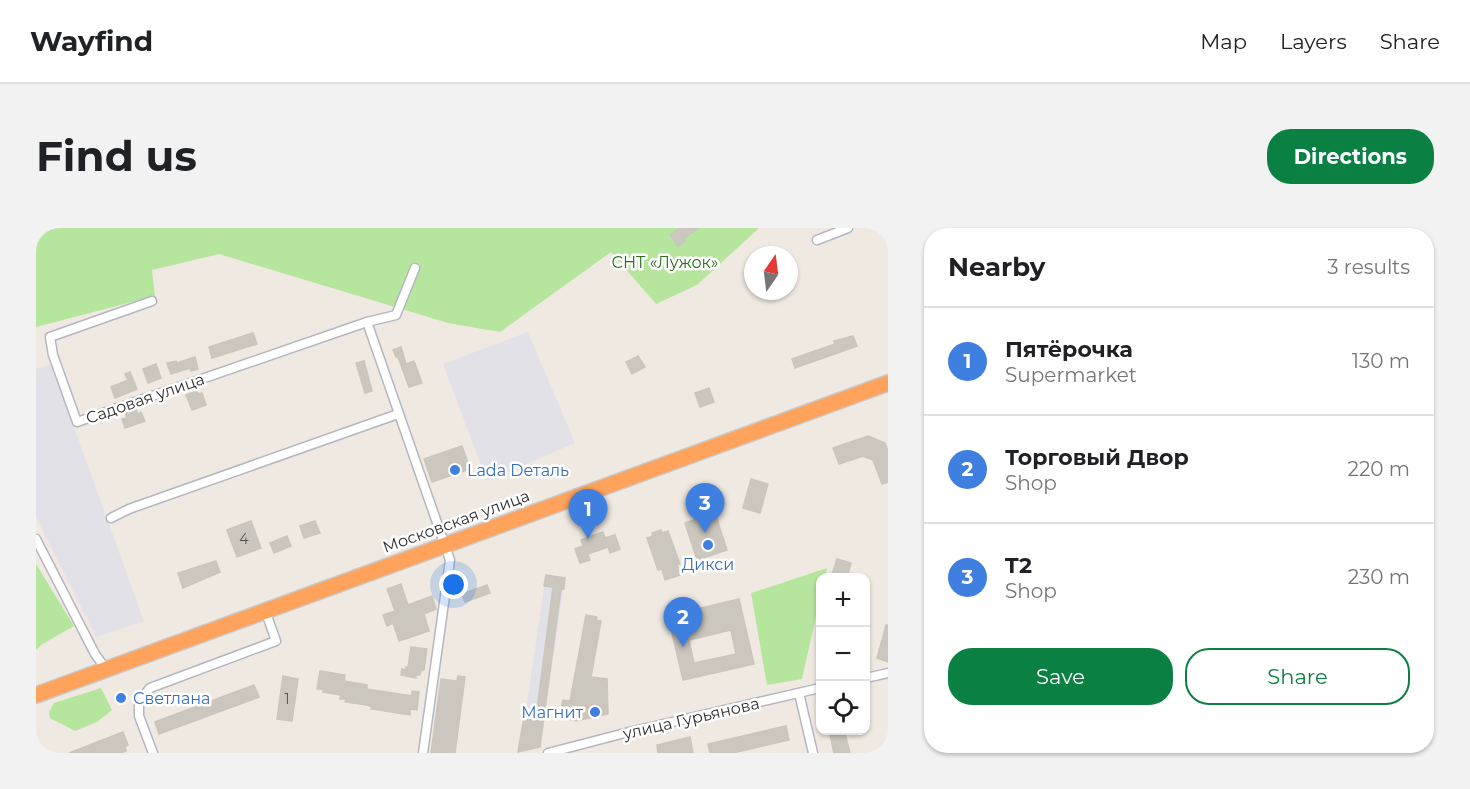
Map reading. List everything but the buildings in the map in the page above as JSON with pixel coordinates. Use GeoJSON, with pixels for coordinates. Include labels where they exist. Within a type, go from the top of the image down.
{"type":"FeatureCollection","features":[{"type":"Feature","properties":{"kind":"highway","name":"Московская улица"},"geometry":{"type":"LineString","coordinates":[[36,695],[888,383]]}},
{"type":"Feature","properties":{"kind":"street"},"geometry":{"type":"LineString","coordinates":[[817,240],[848,228]]}},
{"type":"Feature","properties":{"kind":"street"},"geometry":{"type":"LineString","coordinates":[[415,268],[396,315],[367,322],[450,560],[423,753]]}},
{"type":"Feature","properties":{"kind":"street","name":"Садовая улица"},"geometry":{"type":"LineString","coordinates":[[152,301],[50,337],[53,355],[77,422],[367,322]]}},
{"type":"Feature","properties":{"kind":"street"},"geometry":{"type":"LineString","coordinates":[[111,518],[129,509],[398,414]]}},
{"type":"Feature","properties":{"kind":"street"},"geometry":{"type":"LineString","coordinates":[[36,539],[95,654],[106,669]]}},
{"type":"Feature","properties":{"kind":"street"},"geometry":{"type":"LineString","coordinates":[[153,753],[139,716],[139,701],[150,688],[276,641],[265,610]]}},
{"type":"Feature","properties":{"kind":"street"},"geometry":{"type":"LineString","coordinates":[[870,677],[888,673]]}},
{"type":"Feature","properties":{"kind":"street","name":"улица Гурьянова"},"geometry":{"type":"LineString","coordinates":[[548,753],[628,732],[816,689]]}},
{"type":"Feature","properties":{"kind":"street"},"geometry":{"type":"LineString","coordinates":[[799,693],[813,753]]}},
{"type":"Feature","properties":{"kind":"shaded area"},"geometry":{"type":"Polygon","coordinates":[[[528,332],[575,443],[487,481],[443,364],[528,332]]]}},
{"type":"Feature","properties":{"kind":"shaded area"},"geometry":{"type":"Polygon","coordinates":[[[51,364],[144,621],[96,637],[36,517],[36,369],[51,364]]]}},
{"type":"Feature","properties":{"kind":"shaded area"},"geometry":{"type":"Polygon","coordinates":[[[546,575],[565,578],[540,746],[520,750],[546,575]]]}},
{"type":"Feature","properties":{"kind":"green space","name":"СНТ «Лужок»"},"geometry":{"type":"Polygon","coordinates":[[[36,228],[758,229],[697,285],[656,304],[611,252],[500,332],[448,323],[219,254],[152,270],[155,296],[36,327],[36,228]]]}},
{"type":"Feature","properties":{"kind":"green space"},"geometry":{"type":"Polygon","coordinates":[[[36,564],[74,626],[36,650],[36,564]]]}},
{"type":"Feature","properties":{"kind":"green space"},"geometry":{"type":"Polygon","coordinates":[[[827,568],[826,573],[816,573],[816,617],[802,679],[767,685],[751,593],[827,568]]]}},
{"type":"Feature","properties":{"kind":"green space"},"geometry":{"type":"Polygon","coordinates":[[[101,688],[112,710],[97,722],[75,731],[50,718],[49,712],[54,703],[101,688]]]}},
{"type":"Feature","properties":{"kind":"place","name":"Lada Dеталь"},"geometry":{"type":"Point","coordinates":[455,470]}},
{"type":"Feature","properties":{"kind":"place","name":"T2"},"geometry":{"type":"Point","coordinates":[705,533]}},
{"type":"Feature","properties":{"kind":"place","name":"Пятёрочка"},"geometry":{"type":"Point","coordinates":[588,539]}},
{"type":"Feature","properties":{"kind":"place","name":"Дикси"},"geometry":{"type":"Point","coordinates":[708,545]}},
{"type":"Feature","properties":{"kind":"place","name":"Торговый Двор"},"geometry":{"type":"Point","coordinates":[683,647]}},
{"type":"Feature","properties":{"kind":"place","name":"Светлана"},"geometry":{"type":"Point","coordinates":[121,698]}},
{"type":"Feature","properties":{"kind":"place","name":"Магнит"},"geometry":{"type":"Point","coordinates":[595,712]}}]}
